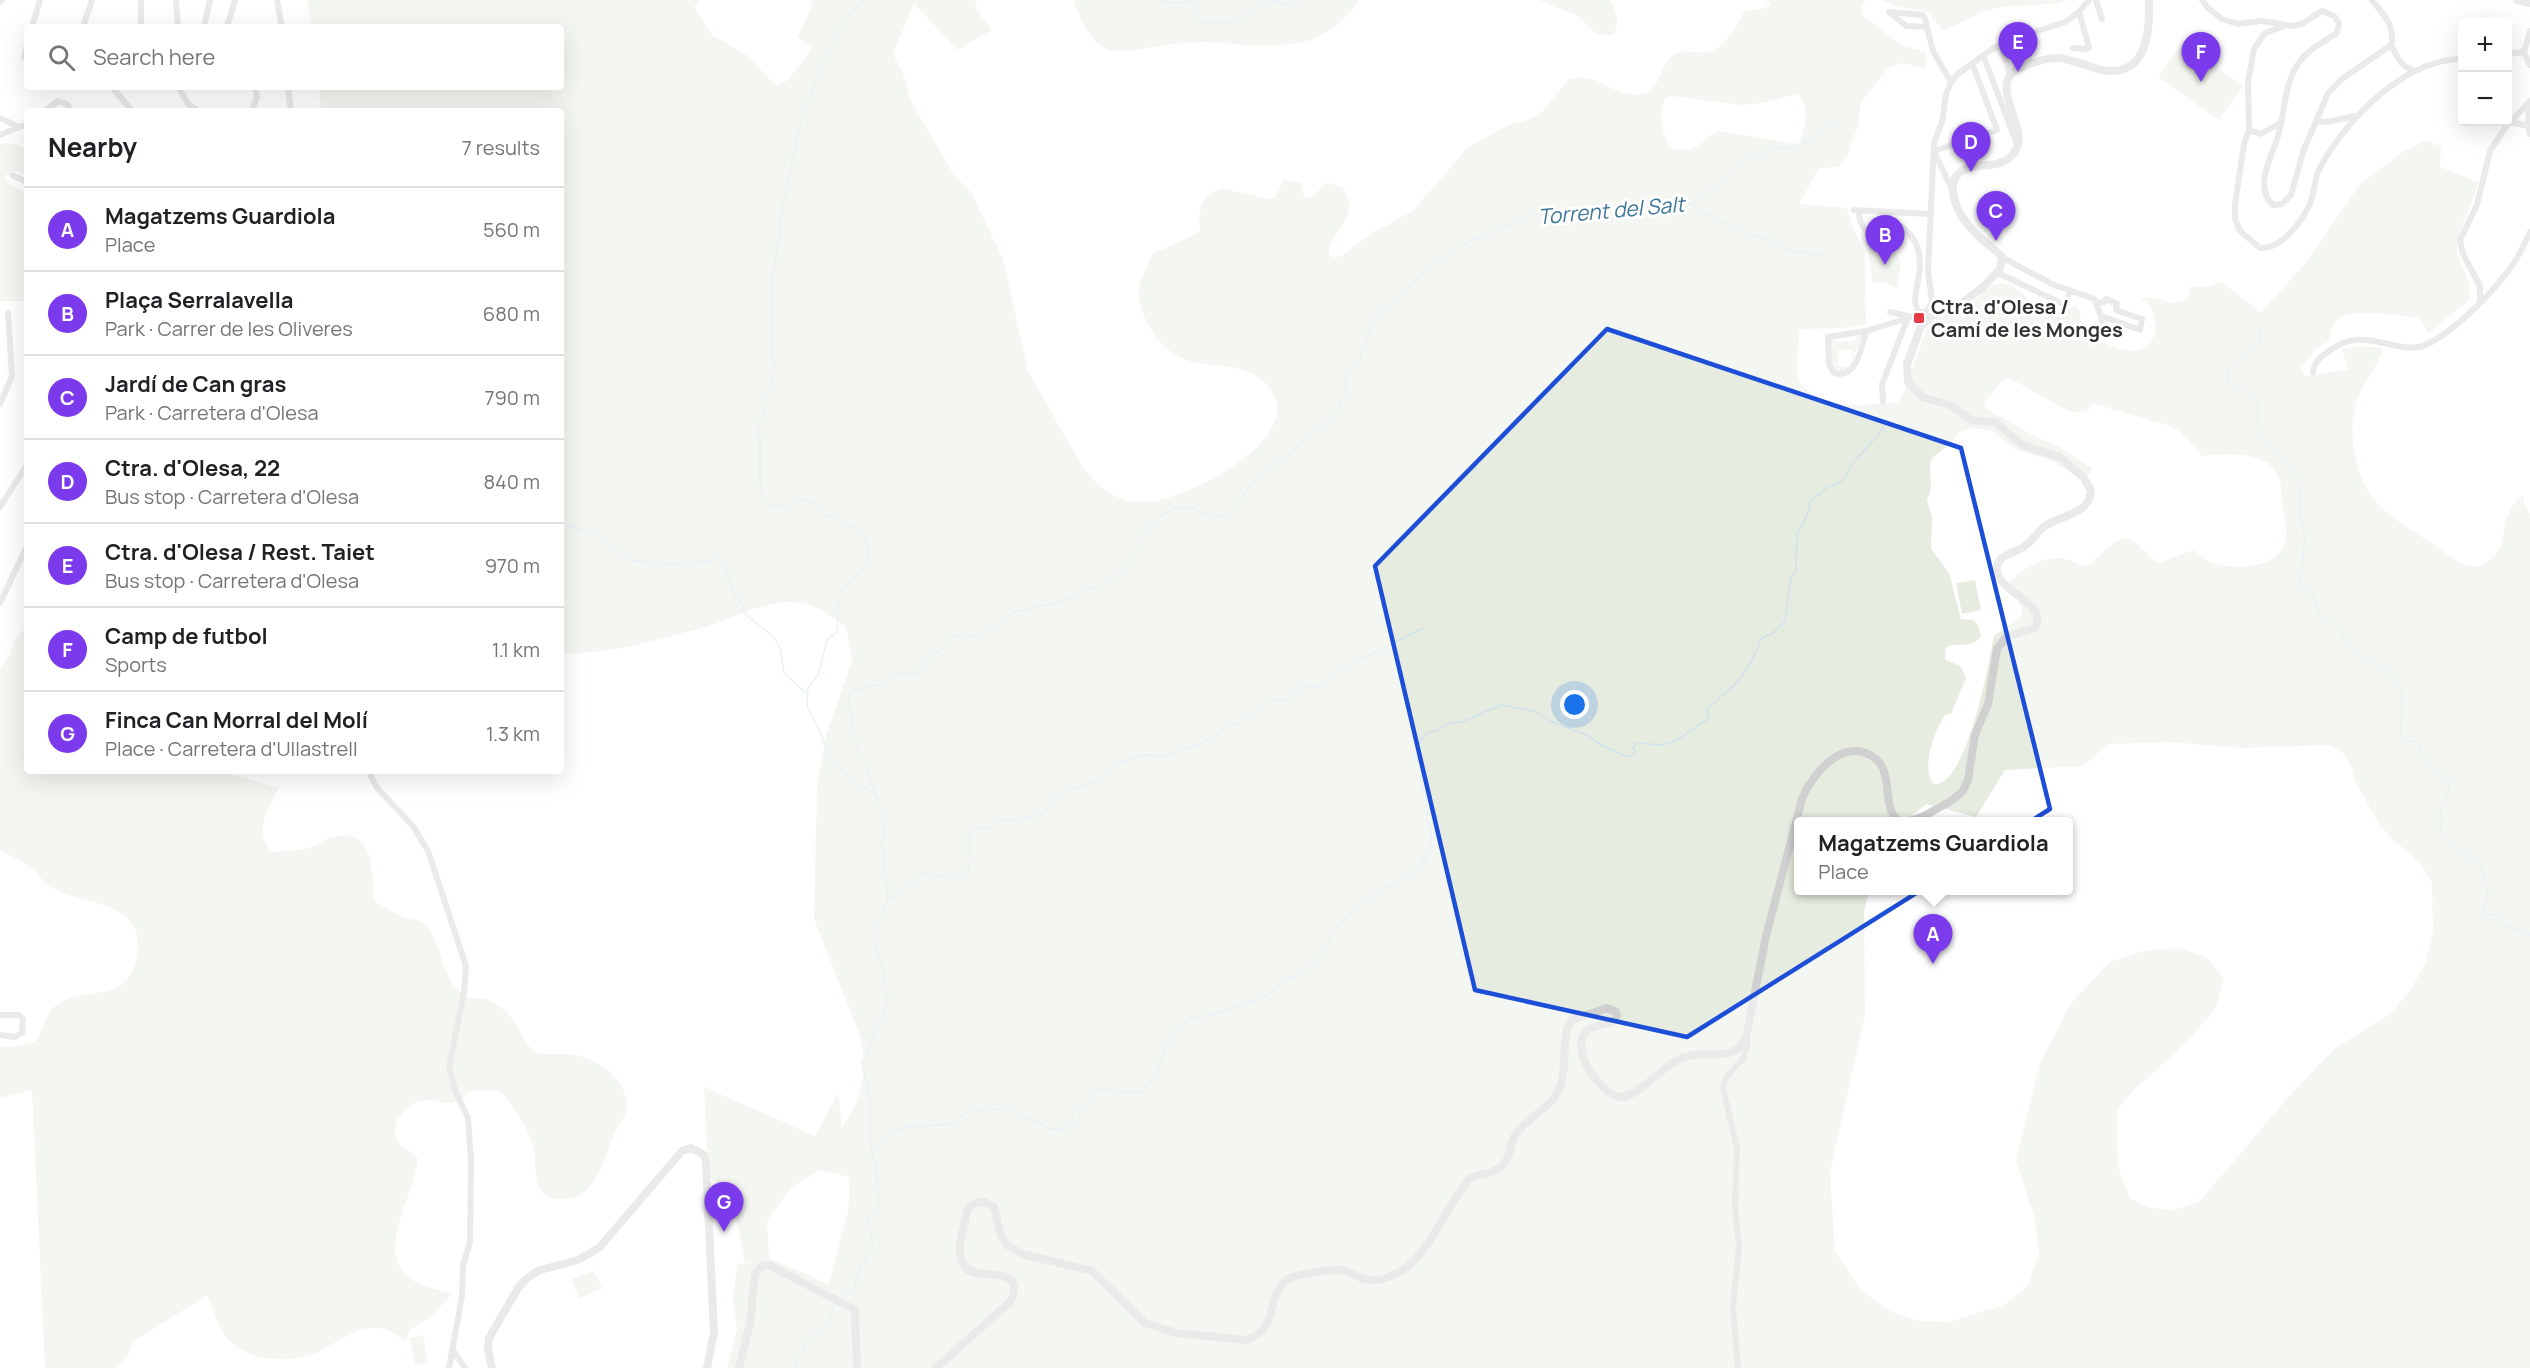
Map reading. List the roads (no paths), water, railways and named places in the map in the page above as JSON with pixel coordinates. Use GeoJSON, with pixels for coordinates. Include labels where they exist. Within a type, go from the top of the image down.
{"type":"FeatureCollection","features":[{"type":"Feature","properties":{"kind":"street"},"geometry":{"type":"LineString","coordinates":[[33,24],[40,0]]}},
{"type":"Feature","properties":{"kind":"street"},"geometry":{"type":"LineString","coordinates":[[84,24],[92,0]]}},
{"type":"Feature","properties":{"kind":"street"},"geometry":{"type":"LineString","coordinates":[[141,0],[141,24]]}},
{"type":"Feature","properties":{"kind":"street"},"geometry":{"type":"LineString","coordinates":[[176,0],[178,24]]}},
{"type":"Feature","properties":{"kind":"street"},"geometry":{"type":"LineString","coordinates":[[205,24],[210,0]]}},
{"type":"Feature","properties":{"kind":"street"},"geometry":{"type":"LineString","coordinates":[[227,24],[234,0]]}},
{"type":"Feature","properties":{"kind":"street"},"geometry":{"type":"LineString","coordinates":[[277,0],[281,24]]}},
{"type":"Feature","properties":{"kind":"street"},"geometry":{"type":"LineString","coordinates":[[1866,331],[1851,371],[1845,375],[1834,373],[1829,364],[1828,337],[1866,331],[1910,319],[1929,309],[1932,301],[1928,271],[1929,214],[1934,140],[1942,123],[1951,82],[1972,63],[2001,44],[2055,27],[2079,12],[2090,0]]}},
{"type":"Feature","properties":{"kind":"street"},"geometry":{"type":"LineString","coordinates":[[2096,0],[2102,19]]}},
{"type":"Feature","properties":{"kind":"street"},"geometry":{"type":"LineString","coordinates":[[2010,75],[2016,69],[2038,61],[2057,58],[2105,70],[2125,69],[2136,61],[2146,43],[2149,27],[2149,0]]}},
{"type":"Feature","properties":{"kind":"street"},"geometry":{"type":"LineString","coordinates":[[2202,0],[2214,13],[2230,22],[2238,24],[2261,21],[2285,26]]}},
{"type":"Feature","properties":{"kind":"street"},"geometry":{"type":"LineString","coordinates":[[2372,0],[2391,26],[2394,36],[2391,45],[2330,90],[2303,152],[2291,195],[2286,202],[2276,205],[2267,197],[2265,177],[2268,160],[2278,136],[2290,81],[2297,65],[2310,51],[2339,30],[2337,20],[2322,11],[2302,24],[2285,26],[2265,33],[2254,48],[2248,82],[2249,130],[2244,144],[2236,192],[2235,219],[2240,231],[2260,248],[2265,248],[2291,231],[2303,216],[2311,202],[2320,168],[2356,116],[2392,86],[2415,71],[2444,61],[2458,60]]}},
{"type":"Feature","properties":{"kind":"street"},"geometry":{"type":"LineString","coordinates":[[2517,0],[2530,3]]}},
{"type":"Feature","properties":{"kind":"street"},"geometry":{"type":"LineString","coordinates":[[1927,27],[1906,26],[1889,12],[1923,15],[1927,27],[1933,51],[1951,82]]}},
{"type":"Feature","properties":{"kind":"street"},"geometry":{"type":"LineString","coordinates":[[2073,48],[2089,47],[2079,12]]}},
{"type":"Feature","properties":{"kind":"street"},"geometry":{"type":"LineString","coordinates":[[2530,31],[2524,52],[2530,65]]}},
{"type":"Feature","properties":{"kind":"street"},"geometry":{"type":"LineString","coordinates":[[1952,189],[1954,178],[1963,171],[2007,160],[2016,151],[2017,128],[2008,89],[2010,75],[2001,44]]}},
{"type":"Feature","properties":{"kind":"street"},"geometry":{"type":"LineString","coordinates":[[2391,45],[2402,65],[2415,71]]}},
{"type":"Feature","properties":{"kind":"street"},"geometry":{"type":"LineString","coordinates":[[2512,54],[2524,52]]}},
{"type":"Feature","properties":{"kind":"street"},"geometry":{"type":"LineString","coordinates":[[1983,55],[2017,144]]}},
{"type":"Feature","properties":{"kind":"street"},"geometry":{"type":"LineString","coordinates":[[1934,151],[1997,130],[1972,63]]}},
{"type":"Feature","properties":{"kind":"street"},"geometry":{"type":"LineString","coordinates":[[114,90],[130,108]]}},
{"type":"Feature","properties":{"kind":"street"},"geometry":{"type":"LineString","coordinates":[[180,90],[188,104],[194,108]]}},
{"type":"Feature","properties":{"kind":"street"},"geometry":{"type":"LineString","coordinates":[[253,108],[257,97],[256,90]]}},
{"type":"Feature","properties":{"kind":"street"},"geometry":{"type":"LineString","coordinates":[[288,90],[291,108]]}},
{"type":"Feature","properties":{"kind":"street"},"geometry":{"type":"LineString","coordinates":[[49,108],[58,101],[70,108]]}},
{"type":"Feature","properties":{"kind":"street"},"geometry":{"type":"LineString","coordinates":[[2512,121],[2529,103]]}},
{"type":"Feature","properties":{"kind":"street"},"geometry":{"type":"LineString","coordinates":[[2529,103],[2530,134]]}},
{"type":"Feature","properties":{"kind":"street"},"geometry":{"type":"LineString","coordinates":[[2317,121],[2326,122],[2356,116]]}},
{"type":"Feature","properties":{"kind":"street"},"geometry":{"type":"LineString","coordinates":[[0,118],[19,127]]}},
{"type":"Feature","properties":{"kind":"street"},"geometry":{"type":"LineString","coordinates":[[2512,122],[2528,126]]}},
{"type":"Feature","properties":{"kind":"street"},"geometry":{"type":"LineString","coordinates":[[2249,130],[2261,134],[2280,123]]}},
{"type":"Feature","properties":{"kind":"street"},"geometry":{"type":"LineString","coordinates":[[0,135],[24,125]]}},
{"type":"Feature","properties":{"kind":"street"},"geometry":{"type":"LineString","coordinates":[[2480,301],[2480,286],[2463,254],[2460,240],[2476,205],[2490,151],[2508,126]]}},
{"type":"Feature","properties":{"kind":"street"},"geometry":{"type":"LineString","coordinates":[[1934,151],[1956,203],[1968,224],[2003,258],[2070,291],[2087,295],[2097,303],[2102,330]]}},
{"type":"Feature","properties":{"kind":"street"},"geometry":{"type":"LineString","coordinates":[[12,175],[24,181]]}},
{"type":"Feature","properties":{"kind":"street"},"geometry":{"type":"LineString","coordinates":[[1876,241],[1860,224],[1856,211],[1929,214]]}},
{"type":"Feature","properties":{"kind":"street"},"geometry":{"type":"LineString","coordinates":[[1888,213],[1888,219],[1906,228],[1919,249],[1920,268],[1914,304],[1917,310],[1923,313],[1938,313]]}},
{"type":"Feature","properties":{"kind":"street"},"geometry":{"type":"LineString","coordinates":[[2313,372],[2320,358],[2337,345],[2353,339],[2409,347],[2426,345],[2459,321],[2494,287],[2515,261],[2530,232]]}},
{"type":"Feature","properties":{"kind":"street"},"geometry":{"type":"LineString","coordinates":[[1921,817],[1951,801],[1963,791],[1968,780],[1975,735],[1988,704],[1997,649],[2006,637],[2035,628],[2038,617],[2034,609],[1999,579],[1996,571],[2001,558],[2027,545],[2044,527],[2069,517],[2087,504],[2091,496],[2090,486],[2085,478],[2060,457],[2024,446],[1995,422],[1968,418],[1949,405],[1927,399],[1912,388],[1907,377],[1906,369],[1913,344],[1922,326],[1938,313],[1969,298],[1998,273],[2002,267],[2003,258]]}},
{"type":"Feature","properties":{"kind":"street"},"geometry":{"type":"LineString","coordinates":[[1998,273],[2065,305],[2070,291]]}},
{"type":"Feature","properties":{"kind":"street"},"geometry":{"type":"LineString","coordinates":[[2480,286],[2494,287]]}},
{"type":"Feature","properties":{"kind":"street"},"geometry":{"type":"LineString","coordinates":[[2097,303],[2104,302],[2106,299],[2117,304],[2116,310],[2142,319],[2140,330],[2101,315]]}},
{"type":"Feature","properties":{"kind":"street"},"geometry":{"type":"LineString","coordinates":[[1890,312],[1910,319]]}},
{"type":"Feature","properties":{"kind":"street"},"geometry":{"type":"LineString","coordinates":[[0,404],[12,376],[8,313]]}},
{"type":"Feature","properties":{"kind":"street"},"geometry":{"type":"LineString","coordinates":[[1883,401],[1882,384],[1910,319]]}},
{"type":"Feature","properties":{"kind":"street"},"geometry":{"type":"LineString","coordinates":[[0,507],[24,471]]}},
{"type":"Feature","properties":{"kind":"street"},"geometry":{"type":"LineString","coordinates":[[0,603],[24,552]]}},
{"type":"Feature","properties":{"kind":"street"},"geometry":{"type":"LineString","coordinates":[[19,562],[24,560]]}},
{"type":"Feature","properties":{"kind":"street"},"geometry":{"type":"LineString","coordinates":[[1799,817],[1807,786],[1833,758],[1846,752],[1859,751],[1877,760],[1884,771],[1890,812],[1895,817]]}},
{"type":"Feature","properties":{"kind":"street"},"geometry":{"type":"LineString","coordinates":[[371,774],[377,788],[413,826],[428,851],[466,966],[464,992],[449,1068],[456,1094],[468,1118],[470,1243],[461,1281],[462,1296],[449,1368]]}},
{"type":"Feature","properties":{"kind":"street"},"geometry":{"type":"LineString","coordinates":[[936,1368],[1010,1302],[1013,1296],[1008,1278],[1002,1275],[971,1273],[965,1268],[961,1258],[960,1249],[968,1208],[976,1203],[986,1202],[994,1207],[1001,1236],[1007,1245],[1022,1254],[1092,1271],[1145,1323],[1176,1333],[1247,1340],[1258,1336],[1266,1327],[1280,1288],[1293,1276],[1341,1270],[1361,1278],[1379,1280],[1412,1262],[1469,1179],[1478,1173],[1495,1171],[1502,1167],[1508,1160],[1514,1137],[1557,1095],[1563,1078],[1567,1027],[1571,1020],[1607,1008],[1616,1012],[1614,1022],[1590,1028],[1583,1036],[1581,1045],[1584,1062],[1616,1097],[1632,1093],[1684,1057],[1731,1054],[1740,1048],[1746,1038],[1766,936],[1794,834]]}},
{"type":"Feature","properties":{"kind":"street"},"geometry":{"type":"LineString","coordinates":[[0,1015],[20,1015],[23,1026],[22,1033],[15,1037],[0,1035]]}},
{"type":"Feature","properties":{"kind":"street"},"geometry":{"type":"LineString","coordinates":[[1738,1368],[1733,1307],[1739,1247],[1735,1207],[1737,1148],[1723,1089],[1726,1077],[1743,1059],[1748,1043],[1746,1038]]}},
{"type":"Feature","properties":{"kind":"street"},"geometry":{"type":"LineString","coordinates":[[492,1368],[488,1349],[489,1338],[518,1288],[527,1278],[540,1270],[578,1260],[599,1248],[682,1151],[691,1148],[704,1155],[706,1163],[714,1332],[707,1368]]}},
{"type":"Feature","properties":{"kind":"street"},"geometry":{"type":"LineString","coordinates":[[739,1368],[750,1324],[754,1274],[763,1265],[771,1266],[816,1288],[855,1310],[857,1368]]}},
{"type":"Feature","properties":{"kind":"street"},"geometry":{"type":"LineString","coordinates":[[452,1347],[465,1368]]}},
{"type":"Feature","properties":{"kind":"waterway"},"geometry":{"type":"LineString","coordinates":[[839,1298],[854,1288],[862,1264],[873,1250],[869,1218],[878,1210],[877,1173],[870,1145],[870,1096],[862,1064],[887,1003],[885,980],[874,931],[888,900],[882,843],[886,820],[876,795],[847,776],[828,753],[807,707],[808,688],[818,675],[827,640],[836,633],[837,599],[842,589],[868,562],[869,553],[863,532],[823,514],[816,503],[800,499],[783,506],[771,506],[762,493],[760,441],[757,431],[774,376],[771,290],[785,195],[802,116],[825,59],[849,14],[865,0]]}},
{"type":"Feature","properties":{"kind":"waterway"},"geometry":{"type":"LineString","coordinates":[[1162,0],[1172,3],[1195,2],[1194,13],[1200,22],[1234,22],[1274,0]]}},
{"type":"Feature","properties":{"kind":"waterway"},"geometry":{"type":"LineString","coordinates":[[1276,0],[1286,5],[1300,0]]}},
{"type":"Feature","properties":{"kind":"waterway","name":"Torrent del Salt"},"geometry":{"type":"LineString","coordinates":[[875,793],[854,736],[848,696],[852,691],[883,684],[898,674],[918,673],[930,656],[943,648],[951,637],[981,635],[1014,612],[1059,602],[1113,579],[1135,556],[1145,532],[1160,516],[1176,508],[1192,508],[1215,518],[1229,514],[1257,477],[1283,459],[1333,417],[1346,393],[1346,376],[1355,365],[1360,364],[1361,353],[1377,314],[1402,297],[1416,279],[1438,261],[1472,240],[1536,214],[1563,218],[1592,214],[1618,205],[1691,204],[1729,177],[1749,157],[1774,149],[1795,147],[1816,137],[1837,120]]}},
{"type":"Feature","properties":{"kind":"waterway"},"geometry":{"type":"LineString","coordinates":[[1691,204],[1720,222],[1752,236],[1773,240],[1780,247],[1824,256]]}},
{"type":"Feature","properties":{"kind":"waterway"},"geometry":{"type":"LineString","coordinates":[[2261,329],[2258,344],[2230,367],[2227,380],[2232,386],[2255,398],[2258,407],[2256,423],[2264,442],[2283,457],[2298,477],[2305,538],[2300,583],[2313,598],[2320,617],[2337,626],[2350,648],[2386,669],[2402,688],[2401,741],[2416,742],[2428,763],[2449,781],[2449,789],[2440,807],[2442,821],[2439,834],[2481,866],[2488,892],[2483,914],[2495,915],[2506,926],[2530,935]]}},
{"type":"Feature","properties":{"kind":"waterway"},"geometry":{"type":"LineString","coordinates":[[873,1154],[892,1132],[907,1127],[953,1124],[965,1113],[983,1110],[1005,1109],[1050,1129],[1069,1128],[1074,1122],[1071,1111],[1075,1107],[1084,1106],[1099,1088],[1138,1093],[1145,1089],[1155,1075],[1164,1051],[1178,1026],[1191,1018],[1212,1015],[1246,1002],[1257,1001],[1273,991],[1279,983],[1300,974],[1314,964],[1326,949],[1332,934],[1345,919],[1382,888],[1402,881],[1421,865],[1430,850],[1431,828],[1427,820],[1426,794],[1420,783],[1422,771],[1417,758],[1417,745],[1428,732],[1437,731],[1449,723],[1462,722],[1501,705],[1535,711],[1550,721],[1586,735],[1603,746],[1626,756],[1632,756],[1636,744],[1666,744],[1679,739],[1708,719],[1707,708],[1732,687],[1742,675],[1751,662],[1761,639],[1774,632],[1785,621],[1791,578],[1796,571],[1797,533],[1807,516],[1810,502],[1828,487],[1844,479],[1853,463],[1879,434],[1888,419]]}},
{"type":"Feature","properties":{"kind":"waterway"},"geometry":{"type":"LineString","coordinates":[[564,526],[592,532],[633,561],[682,563],[719,559],[746,615],[774,637],[780,648],[784,673],[806,693]]}},
{"type":"Feature","properties":{"kind":"waterway"},"geometry":{"type":"LineString","coordinates":[[889,899],[899,895],[922,874],[960,877],[968,870],[971,860],[968,846],[970,834],[976,829],[989,828],[998,821],[1034,817],[1046,811],[1056,796],[1094,782],[1120,763],[1145,755],[1166,756],[1180,749],[1199,745],[1233,724],[1238,724],[1272,700],[1285,700],[1292,697],[1300,686],[1319,686],[1358,658],[1370,655],[1423,628]]}},
{"type":"Feature","properties":{"kind":"waterway"},"geometry":{"type":"LineString","coordinates":[[794,1368],[806,1341],[829,1323],[834,1303]]}},
{"type":"Feature","properties":{"kind":"place","name":"Ctra. d'Olesa / Rest. Taiet"},"geometry":{"type":"Point","coordinates":[2018,72]}},
{"type":"Feature","properties":{"kind":"place","name":"Camp de futbol"},"geometry":{"type":"Point","coordinates":[2201,82]}},
{"type":"Feature","properties":{"kind":"place","name":"Ctra. d'Olesa, 22"},"geometry":{"type":"Point","coordinates":[1971,172]}},
{"type":"Feature","properties":{"kind":"place","name":"Jardí de Can gras"},"geometry":{"type":"Point","coordinates":[1996,241]}},
{"type":"Feature","properties":{"kind":"place","name":"Plaça Serralavella"},"geometry":{"type":"Point","coordinates":[1885,265]}},
{"type":"Feature","properties":{"kind":"place","name":"Ctra. d'Olesa / Camí de les Monges"},"geometry":{"type":"Point","coordinates":[1919,318]}},
{"type":"Feature","properties":{"kind":"place","name":"Magatzems Guardiola"},"geometry":{"type":"Point","coordinates":[1933,964]}},
{"type":"Feature","properties":{"kind":"place","name":"Finca Can Morral del Molí"},"geometry":{"type":"Point","coordinates":[724,1232]}}]}
